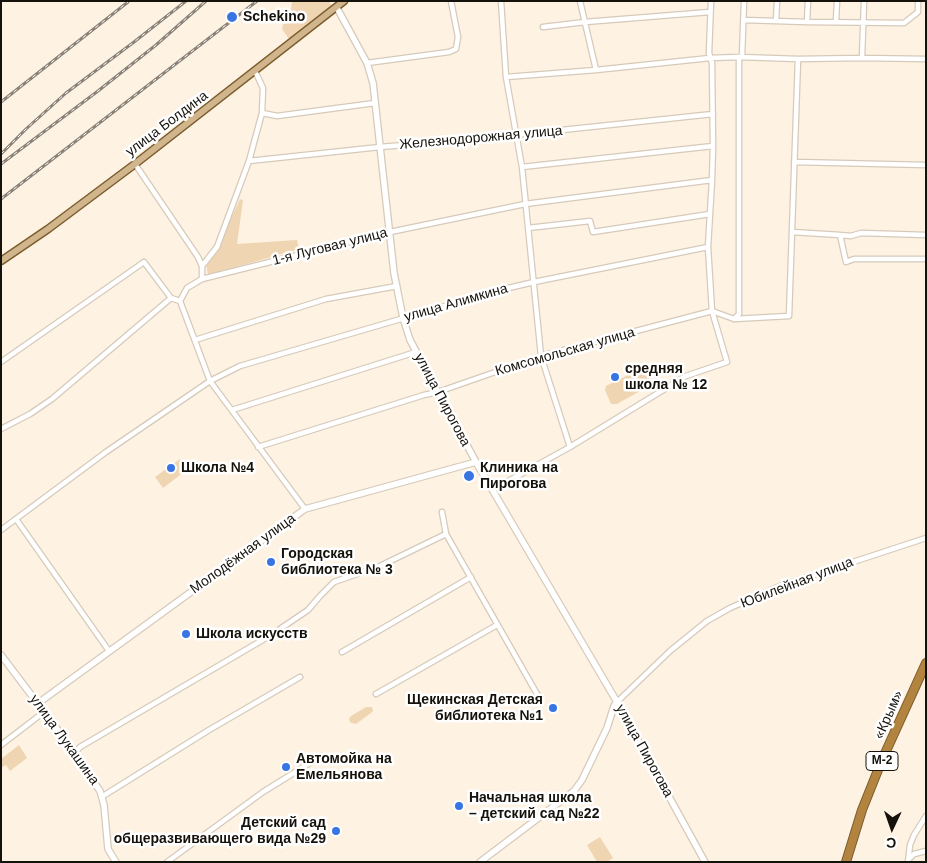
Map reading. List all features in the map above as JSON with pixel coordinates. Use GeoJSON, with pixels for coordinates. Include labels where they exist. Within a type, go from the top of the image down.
{"type":"FeatureCollection","features":[{"type":"Feature","properties":{"kind":"highway","name":"«Крым»"},"geometry":{"type":"LineString","coordinates":[[846,862],[862,810],[882,760],[926,663]]}},
{"type":"Feature","properties":{"kind":"main road","name":"улица Болдина"},"geometry":{"type":"LineString","coordinates":[[1,261],[48,229],[134,164],[255,72],[344,1]]}},
{"type":"Feature","properties":{"kind":"street"},"geometry":{"type":"LineString","coordinates":[[367,63],[449,52],[456,49],[458,37],[452,1]]}},
{"type":"Feature","properties":{"kind":"street"},"geometry":{"type":"LineString","coordinates":[[501,1],[506,77],[522,166],[541,356],[570,447]]}},
{"type":"Feature","properties":{"kind":"street"},"geometry":{"type":"LineString","coordinates":[[580,1],[596,70]]}},
{"type":"Feature","properties":{"kind":"street"},"geometry":{"type":"LineString","coordinates":[[492,490],[570,447],[686,376],[727,362],[712,312],[708,247],[713,114],[712,62],[709,53],[711,1]]}},
{"type":"Feature","properties":{"kind":"street"},"geometry":{"type":"LineString","coordinates":[[734,319],[739,314],[741,57],[744,1]]}},
{"type":"Feature","properties":{"kind":"street"},"geometry":{"type":"LineString","coordinates":[[776,21],[777,1]]}},
{"type":"Feature","properties":{"kind":"street"},"geometry":{"type":"LineString","coordinates":[[807,22],[808,1]]}},
{"type":"Feature","properties":{"kind":"street"},"geometry":{"type":"LineString","coordinates":[[836,21],[837,1]]}},
{"type":"Feature","properties":{"kind":"street"},"geometry":{"type":"LineString","coordinates":[[862,58],[864,1]]}},
{"type":"Feature","properties":{"kind":"street"},"geometry":{"type":"LineString","coordinates":[[744,20],[904,22],[918,12],[918,1]]}},
{"type":"Feature","properties":{"kind":"street","name":"улица Пирогова"},"geometry":{"type":"LineString","coordinates":[[336,8],[367,63],[372,83],[397,286],[403,318],[410,340],[476,462],[617,702],[705,862]]}},
{"type":"Feature","properties":{"kind":"street"},"geometry":{"type":"LineString","coordinates":[[543,26],[710,12]]}},
{"type":"Feature","properties":{"kind":"street"},"geometry":{"type":"LineString","coordinates":[[506,77],[710,58],[926,59]]}},
{"type":"Feature","properties":{"kind":"street"},"geometry":{"type":"LineString","coordinates":[[712,312],[734,319],[789,316],[798,59]]}},
{"type":"Feature","properties":{"kind":"street"},"geometry":{"type":"LineString","coordinates":[[202,266],[217,246],[249,161],[262,113],[263,88],[255,72]]}},
{"type":"Feature","properties":{"kind":"street"},"geometry":{"type":"LineString","coordinates":[[262,113],[276,116],[375,103]]}},
{"type":"Feature","properties":{"kind":"street","name":"Железнодорожная улица"},"geometry":{"type":"LineString","coordinates":[[249,161],[380,147],[477,140],[713,114]]}},
{"type":"Feature","properties":{"kind":"street"},"geometry":{"type":"LineString","coordinates":[[522,166],[712,146]]}},
{"type":"Feature","properties":{"kind":"street"},"geometry":{"type":"LineString","coordinates":[[794,162],[926,165]]}},
{"type":"Feature","properties":{"kind":"street"},"geometry":{"type":"LineString","coordinates":[[134,164],[198,257],[202,266],[202,279]]}},
{"type":"Feature","properties":{"kind":"street","name":"1-я Луговая улица"},"geometry":{"type":"LineString","coordinates":[[180,301],[187,288],[202,279],[390,232],[525,204],[712,180]]}},
{"type":"Feature","properties":{"kind":"street"},"geometry":{"type":"LineString","coordinates":[[528,228],[590,221],[594,232],[710,214]]}},
{"type":"Feature","properties":{"kind":"street"},"geometry":{"type":"LineString","coordinates":[[792,232],[852,236],[861,233],[926,235]]}},
{"type":"Feature","properties":{"kind":"street"},"geometry":{"type":"LineString","coordinates":[[840,235],[846,262],[854,259],[926,259]]}},
{"type":"Feature","properties":{"kind":"street","name":"улица Алимкина"},"geometry":{"type":"LineString","coordinates":[[1,530],[106,452],[210,380],[240,366],[500,290],[708,247]]}},
{"type":"Feature","properties":{"kind":"street"},"geometry":{"type":"LineString","coordinates":[[1,362],[144,262],[171,298],[180,301],[210,380],[305,509]]}},
{"type":"Feature","properties":{"kind":"street"},"geometry":{"type":"LineString","coordinates":[[195,340],[326,300],[397,286]]}},
{"type":"Feature","properties":{"kind":"street"},"geometry":{"type":"LineString","coordinates":[[1,430],[52,399],[171,298]]}},
{"type":"Feature","properties":{"kind":"street","name":"Комсомольская улица"},"geometry":{"type":"LineString","coordinates":[[258,446],[438,392],[541,356],[712,312]]}},
{"type":"Feature","properties":{"kind":"street"},"geometry":{"type":"LineString","coordinates":[[232,410],[416,352]]}},
{"type":"Feature","properties":{"kind":"street","name":"Молодёжная улица"},"geometry":{"type":"LineString","coordinates":[[38,704],[305,509],[476,462]]}},
{"type":"Feature","properties":{"kind":"street"},"geometry":{"type":"LineString","coordinates":[[442,512],[446,534],[537,694],[540,696]]}},
{"type":"Feature","properties":{"kind":"street"},"geometry":{"type":"LineString","coordinates":[[16,519],[109,651]]}},
{"type":"Feature","properties":{"kind":"street"},"geometry":{"type":"LineString","coordinates":[[74,754],[80,748],[271,635],[308,610],[334,582],[380,566],[446,534]]}},
{"type":"Feature","properties":{"kind":"street","name":"Юбилейная улица"},"geometry":{"type":"LineString","coordinates":[[480,862],[574,791],[582,780],[607,728],[617,702],[670,651],[707,621],[730,608],[780,586],[926,538]]}},
{"type":"Feature","properties":{"kind":"street"},"geometry":{"type":"LineString","coordinates":[[342,652],[471,577]]}},
{"type":"Feature","properties":{"kind":"street"},"geometry":{"type":"LineString","coordinates":[[376,694],[498,625]]}},
{"type":"Feature","properties":{"kind":"street","name":"улица Лукашина"},"geometry":{"type":"LineString","coordinates":[[1,654],[103,796],[108,849],[116,862]]}},
{"type":"Feature","properties":{"kind":"street"},"geometry":{"type":"LineString","coordinates":[[103,796],[209,730],[300,677]]}},
{"type":"Feature","properties":{"kind":"street"},"geometry":{"type":"LineString","coordinates":[[1,745],[44,712]]}},
{"type":"Feature","properties":{"kind":"street"},"geometry":{"type":"LineString","coordinates":[[167,862],[263,792],[321,756]]}},
{"type":"Feature","properties":{"kind":"street"},"geometry":{"type":"LineString","coordinates":[[908,861],[910,845],[914,835],[926,816]]}},
{"type":"Feature","properties":{"kind":"street"},"geometry":{"type":"LineString","coordinates":[[908,861],[914,854],[926,851]]}},
{"type":"Feature","properties":{"kind":"shaded area"},"geometry":{"type":"Polygon","coordinates":[[[292,1],[329,1],[333,8],[291,42],[282,29],[284,21],[291,10],[292,1]]]}},
{"type":"Feature","properties":{"kind":"shaded area"},"geometry":{"type":"Polygon","coordinates":[[[240,199],[243,200],[237,244],[297,240],[299,249],[208,275],[206,264],[218,247],[240,199]]]}},
{"type":"Feature","properties":{"kind":"shaded area"},"geometry":{"type":"Polygon","coordinates":[[[642,368],[645,369],[651,385],[617,404],[611,404],[605,390],[606,386],[642,368]]]}},
{"type":"Feature","properties":{"kind":"shaded area"},"geometry":{"type":"Polygon","coordinates":[[[180,459],[188,469],[163,488],[155,477],[180,459]]]}},
{"type":"Feature","properties":{"kind":"shaded area"},"geometry":{"type":"Polygon","coordinates":[[[366,707],[372,707],[373,711],[356,724],[350,722],[349,718],[351,716],[366,707]]]}},
{"type":"Feature","properties":{"kind":"shaded area"},"geometry":{"type":"Polygon","coordinates":[[[19,745],[27,758],[10,771],[6,765],[1,768],[1,759],[19,745]]]}},
{"type":"Feature","properties":{"kind":"shaded area"},"geometry":{"type":"Polygon","coordinates":[[[600,837],[613,858],[607,862],[597,862],[587,845],[600,837]]]}},
{"type":"Feature","properties":{"kind":"railway"},"geometry":{"type":"LineString","coordinates":[[1,154],[66,93],[186,1]]}},
{"type":"Feature","properties":{"kind":"railway"},"geometry":{"type":"LineString","coordinates":[[1,164],[156,45],[206,1]]}},
{"type":"Feature","properties":{"kind":"railway"},"geometry":{"type":"LineString","coordinates":[[1,199],[257,1]]}},
{"type":"Feature","properties":{"kind":"railway"},"geometry":{"type":"LineString","coordinates":[[1,102],[128,2]]}},
{"type":"Feature","properties":{"kind":"place","name":"Schekino"},"geometry":{"type":"Point","coordinates":[232,17]}},
{"type":"Feature","properties":{"kind":"place","name":"средняя школа № 12"},"geometry":{"type":"Point","coordinates":[615,377]}},
{"type":"Feature","properties":{"kind":"place","name":"Школа №4"},"geometry":{"type":"Point","coordinates":[171,468]}},
{"type":"Feature","properties":{"kind":"place","name":"Клиника на Пирогова"},"geometry":{"type":"Point","coordinates":[469,476]}},
{"type":"Feature","properties":{"kind":"place","name":"Городская библиотека № 3"},"geometry":{"type":"Point","coordinates":[271,562]}},
{"type":"Feature","properties":{"kind":"place","name":"Школа искусств"},"geometry":{"type":"Point","coordinates":[186,634]}},
{"type":"Feature","properties":{"kind":"place","name":"Щекинская Детская библиотека №1"},"geometry":{"type":"Point","coordinates":[553,708]}},
{"type":"Feature","properties":{"kind":"place","name":"Автомойка на Емельянова"},"geometry":{"type":"Point","coordinates":[286,767]}},
{"type":"Feature","properties":{"kind":"place","name":"Начальная школа – детский сад №22"},"geometry":{"type":"Point","coordinates":[459,806]}},
{"type":"Feature","properties":{"kind":"place","name":"Детский сад общеразвивающего вида №29"},"geometry":{"type":"Point","coordinates":[336,831]}}]}
